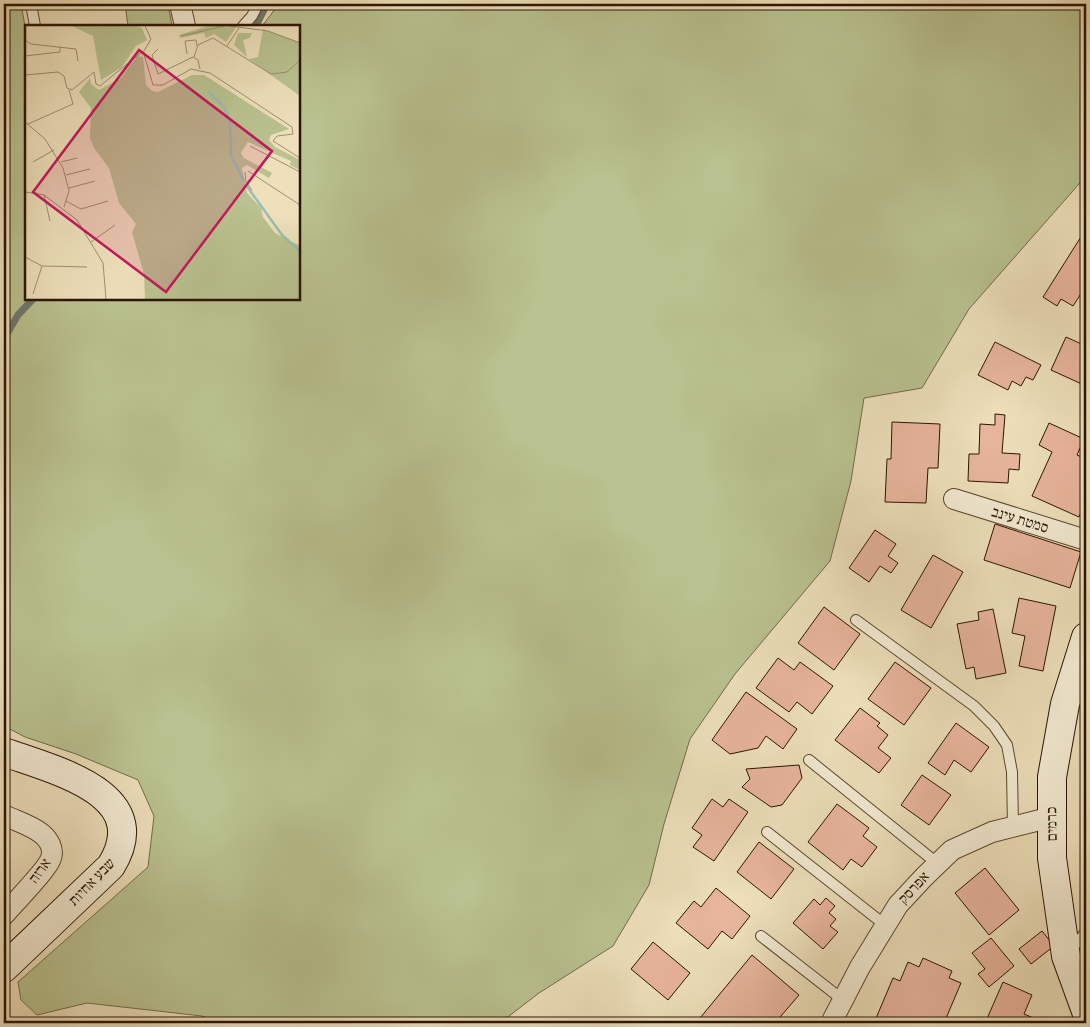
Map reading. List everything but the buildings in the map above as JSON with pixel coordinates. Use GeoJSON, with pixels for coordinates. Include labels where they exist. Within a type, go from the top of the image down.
{"type":"FeatureCollection","features":[{"type":"Feature","properties":{"kind":"street"},"geometry":{"type":"LineString","coordinates":[[180,4],[185,25]]}},
{"type":"Feature","properties":{"kind":"street","name":"סמטת עינב"},"geometry":{"type":"LineString","coordinates":[[954,499],[1086,540]]}},
{"type":"Feature","properties":{"kind":"street","name":"כרמים"},"geometry":{"type":"LineString","coordinates":[[1086,637],[1066,704],[1052,777],[1052,858],[1066,956],[1086,1011]]}},
{"type":"Feature","properties":{"kind":"street","name":"שבע אחיות"},"geometry":{"type":"LineString","coordinates":[[4,752],[85,782],[98,791],[116,811],[122,834],[117,856],[111,866],[4,968]]}},
{"type":"Feature","properties":{"kind":"street","name":"ארזה"},"geometry":{"type":"LineString","coordinates":[[4,815],[30,826],[42,834],[50,843],[52,853],[48,865],[4,915]]}},
{"type":"Feature","properties":{"kind":"street","name":"אפרסק"},"geometry":{"type":"LineString","coordinates":[[831,1023],[860,967],[898,905],[952,850],[992,832],[1052,817]]}},
{"type":"Feature","properties":{"kind":"lane"},"geometry":{"type":"LineString","coordinates":[[31,4],[35,25]]}},
{"type":"Feature","properties":{"kind":"lane"},"geometry":{"type":"LineString","coordinates":[[244,25],[252,16],[258,4]]}},
{"type":"Feature","properties":{"kind":"lane"},"geometry":{"type":"LineString","coordinates":[[856,620],[974,706],[994,726],[1007,745],[1012,772],[1012,827]]}},
{"type":"Feature","properties":{"kind":"lane"},"geometry":{"type":"LineString","coordinates":[[809,760],[938,864]]}},
{"type":"Feature","properties":{"kind":"lane"},"geometry":{"type":"LineString","coordinates":[[766,832],[885,925]]}},
{"type":"Feature","properties":{"kind":"lane"},"geometry":{"type":"LineString","coordinates":[[1066,956],[1086,932]]}},
{"type":"Feature","properties":{"kind":"lane"},"geometry":{"type":"LineString","coordinates":[[761,936],[843,1000]]}},
{"type":"Feature","properties":{"kind":"green space"},"geometry":{"type":"Polygon","coordinates":[[[4,4],[21,4],[25,26],[25,300],[300,300],[300,25],[263,25],[279,4],[1086,4],[1086,176],[969,309],[922,388],[864,398],[851,481],[830,561],[735,674],[690,739],[664,824],[649,885],[613,946],[539,993],[500,1023],[218,1023],[202,1016],[87,1003],[37,1015],[21,1000],[18,982],[148,867],[154,816],[138,780],[76,754],[25,737],[4,726],[4,4]]]}},
{"type":"Feature","properties":{"kind":"green space"},"geometry":{"type":"Polygon","coordinates":[[[125,4],[168,4],[172,25],[128,25],[125,4]]]}},
{"type":"Feature","properties":{"kind":"waterway"},"geometry":{"type":"LineString","coordinates":[[256,25],[267,4]]}},
{"type":"Feature","properties":{"kind":"waterway"},"geometry":{"type":"LineString","coordinates":[[4,339],[18,315],[32,300]]}}]}
